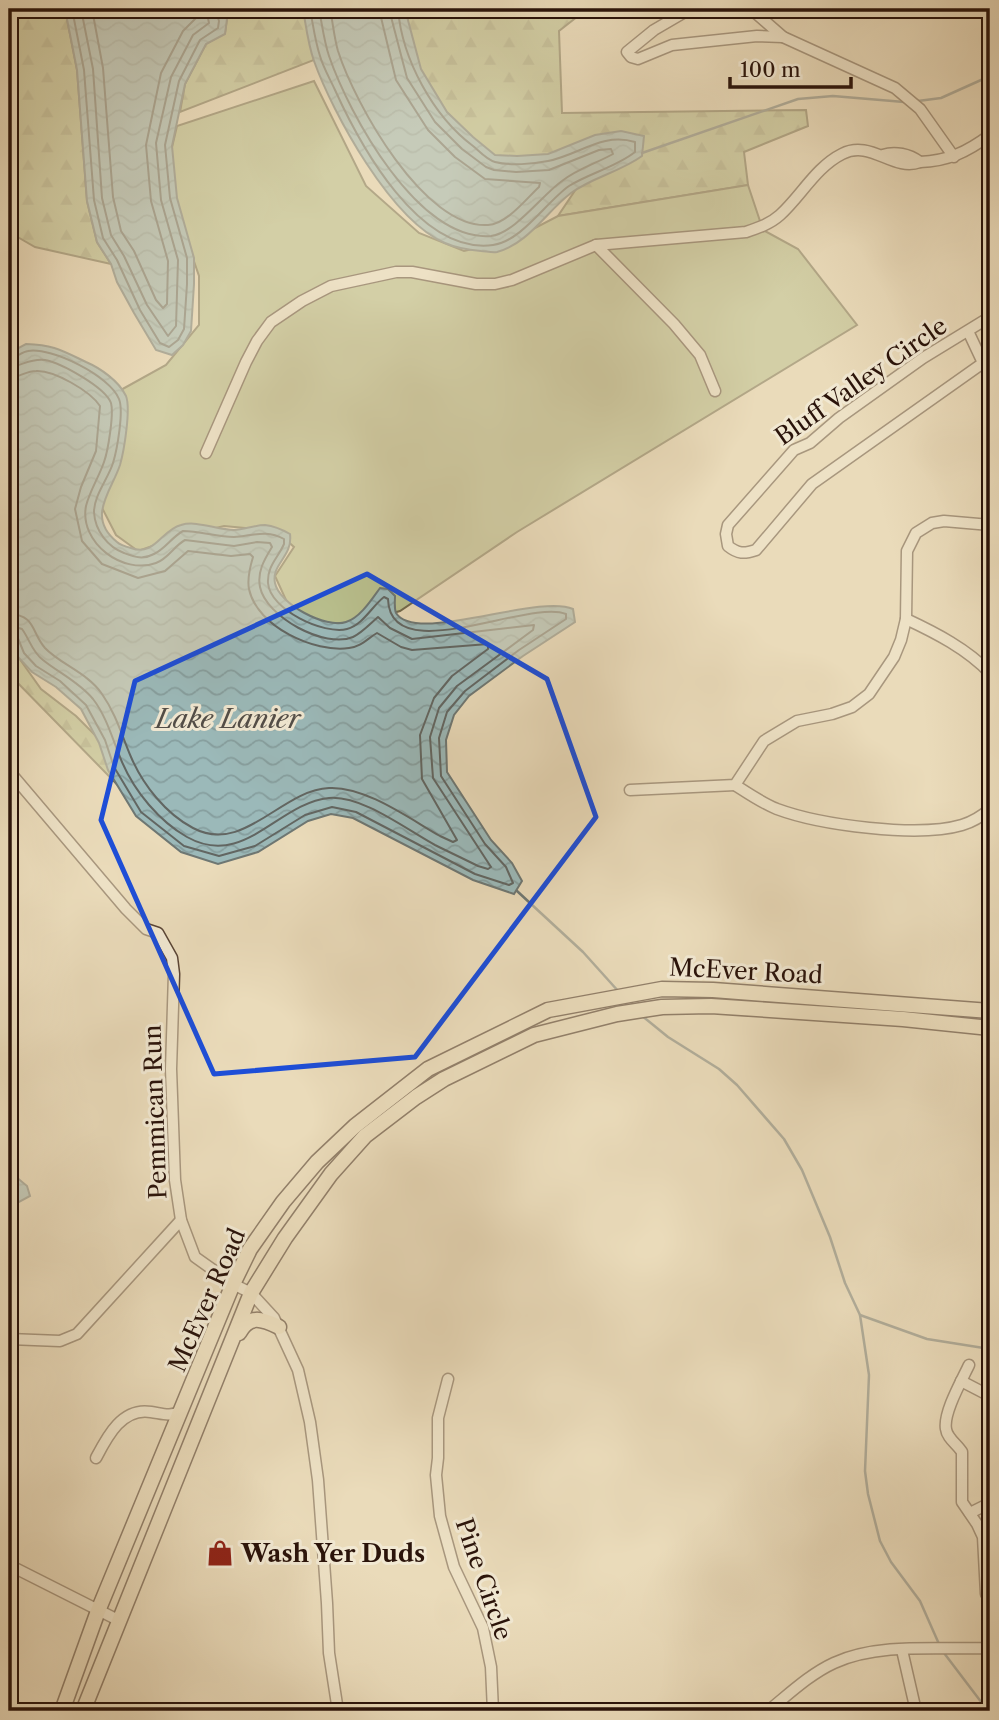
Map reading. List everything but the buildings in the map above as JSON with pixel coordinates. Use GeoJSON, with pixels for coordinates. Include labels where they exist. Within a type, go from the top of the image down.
{"type":"FeatureCollection","features":[{"type":"Feature","properties":{"kind":"main road","name":"McEver Road"},"geometry":{"type":"LineString","coordinates":[[62,1711],[98,1611],[233,1284],[250,1249],[283,1202],[317,1162],[355,1126],[428,1069],[548,1010],[662,989],[713,990],[990,1011]]}},
{"type":"Feature","properties":{"kind":"main road","name":"McEver Road"},"geometry":{"type":"LineString","coordinates":[[83,1711],[251,1293],[285,1238],[331,1174],[365,1136],[416,1097],[444,1079],[534,1034],[617,1014],[662,1007],[711,1006],[903,1019],[990,1028]]}},
{"type":"Feature","properties":{"kind":"main road"},"geometry":{"type":"LineString","coordinates":[[208,1397],[217,1387],[246,1322],[258,1319],[279,1327]]}},
{"type":"Feature","properties":{"kind":"street"},"geometry":{"type":"LineString","coordinates":[[690,9],[636,43],[627,52],[638,59],[673,45],[757,36],[783,37]]}},
{"type":"Feature","properties":{"kind":"street"},"geometry":{"type":"LineString","coordinates":[[751,9],[783,37],[895,88],[920,109],[954,157]]}},
{"type":"Feature","properties":{"kind":"street"},"geometry":{"type":"LineString","coordinates":[[206,453],[257,341],[271,321],[331,286],[396,272],[412,272],[476,284],[495,284],[512,281],[596,245],[746,232],[779,216],[809,181],[841,154],[857,149],[911,165],[954,157],[990,135]]}},
{"type":"Feature","properties":{"kind":"street"},"geometry":{"type":"LineString","coordinates":[[596,245],[674,324],[700,355],[715,391]]}},
{"type":"Feature","properties":{"kind":"street","name":"Bluff Valley Circle"},"geometry":{"type":"LineString","coordinates":[[968,331],[983,363],[812,484],[756,551],[745,554],[728,546],[728,525],[794,450],[810,443],[839,418],[923,358],[990,317]]}},
{"type":"Feature","properties":{"kind":"street"},"geometry":{"type":"LineString","coordinates":[[735,785],[764,741],[797,721],[852,707],[869,694],[894,657],[901,640],[906,619],[907,551],[916,533],[932,523],[944,521],[990,525]]}},
{"type":"Feature","properties":{"kind":"street"},"geometry":{"type":"LineString","coordinates":[[906,619],[967,653],[990,673]]}},
{"type":"Feature","properties":{"kind":"street","name":"Pemmican Run"},"geometry":{"type":"LineString","coordinates":[[9,771],[126,909],[146,929],[158,933],[172,958],[174,974],[171,1069],[175,1180],[181,1220],[195,1257],[233,1284],[251,1293]]}},
{"type":"Feature","properties":{"kind":"street"},"geometry":{"type":"LineString","coordinates":[[630,790],[735,785],[776,808],[799,815],[844,824],[893,829],[952,827],[973,820],[990,809]]}},
{"type":"Feature","properties":{"kind":"street"},"geometry":{"type":"LineString","coordinates":[[9,1339],[60,1341],[77,1334],[181,1220]]}},
{"type":"Feature","properties":{"kind":"street"},"geometry":{"type":"LineString","coordinates":[[251,1293],[279,1327],[298,1370],[310,1422],[318,1480],[328,1653],[338,1711]]}},
{"type":"Feature","properties":{"kind":"street"},"geometry":{"type":"LineString","coordinates":[[968,1365],[951,1403],[945,1428],[950,1439],[962,1452],[962,1502],[983,1537],[987,1554],[986,1594]]}},
{"type":"Feature","properties":{"kind":"street","name":"Pine Circle"},"geometry":{"type":"LineString","coordinates":[[448,1379],[438,1418],[436,1475],[440,1516],[454,1567],[483,1628],[491,1667],[494,1711]]}},
{"type":"Feature","properties":{"kind":"street"},"geometry":{"type":"LineString","coordinates":[[961,1381],[990,1396]]}},
{"type":"Feature","properties":{"kind":"street"},"geometry":{"type":"LineString","coordinates":[[96,1458],[115,1426],[130,1414],[147,1411],[170,1417],[182,1411]]}},
{"type":"Feature","properties":{"kind":"street"},"geometry":{"type":"LineString","coordinates":[[970,1513],[990,1503]]}},
{"type":"Feature","properties":{"kind":"street"},"geometry":{"type":"LineString","coordinates":[[9,1565],[120,1621]]}},
{"type":"Feature","properties":{"kind":"street"},"geometry":{"type":"LineString","coordinates":[[768,1711],[810,1678],[832,1664],[853,1656],[890,1650],[990,1648]]}},
{"type":"Feature","properties":{"kind":"street"},"geometry":{"type":"LineString","coordinates":[[902,1650],[916,1711]]}},
{"type":"Feature","properties":{"kind":"highlighted area"},"geometry":{"type":"Polygon","coordinates":[[[367,574],[547,679],[596,817],[415,1057],[214,1074],[101,820],[135,681],[367,574]]]}},
{"type":"Feature","properties":{"kind":"green space"},"geometry":{"type":"Polygon","coordinates":[[[9,9],[65,9],[77,70],[87,201],[97,242],[111,264],[35,247],[9,232],[9,9]]]}},
{"type":"Feature","properties":{"kind":"green space"},"geometry":{"type":"Polygon","coordinates":[[[221,9],[303,9],[314,60],[180,112],[185,84],[206,44],[225,33],[227,19],[221,9]]]}},
{"type":"Feature","properties":{"kind":"green space"},"geometry":{"type":"Polygon","coordinates":[[[412,9],[587,9],[559,31],[562,113],[806,110],[808,126],[744,152],[748,185],[558,216],[580,183],[492,157],[442,108],[406,55],[408,14],[412,9]]]}},
{"type":"Feature","properties":{"kind":"green space"},"geometry":{"type":"Polygon","coordinates":[[[314,81],[366,186],[419,233],[464,251],[512,240],[558,216],[748,185],[763,230],[798,249],[857,325],[517,532],[400,611],[361,622],[328,624],[291,611],[275,576],[294,547],[276,531],[224,526],[178,537],[138,551],[116,535],[98,500],[119,391],[166,365],[199,325],[199,276],[165,177],[177,126],[314,81]]]}},
{"type":"Feature","properties":{"kind":"green space"},"geometry":{"type":"Polygon","coordinates":[[[9,644],[41,689],[76,716],[109,749],[146,814],[9,674],[9,644]]]}},
{"type":"Feature","properties":{"kind":"water"},"geometry":{"type":"Polygon","coordinates":[[[65,9],[221,9],[227,19],[225,34],[206,44],[185,84],[172,146],[177,198],[194,258],[194,284],[191,331],[183,345],[172,355],[156,350],[97,242],[87,201],[77,70],[65,9]]]}},
{"type":"Feature","properties":{"kind":"water"},"geometry":{"type":"Polygon","coordinates":[[[303,9],[405,9],[421,69],[447,112],[495,155],[548,154],[595,135],[621,131],[644,136],[642,156],[571,193],[528,235],[508,248],[491,252],[445,243],[425,231],[404,212],[366,163],[335,109],[314,61],[303,9]]]}},
{"type":"Feature","properties":{"kind":"water","name":"Lake Lanier"},"geometry":{"type":"Polygon","coordinates":[[[26,344],[57,349],[103,371],[126,396],[127,420],[122,459],[102,514],[108,533],[122,545],[139,550],[146,549],[174,528],[187,524],[234,530],[265,525],[278,528],[290,534],[290,542],[276,571],[275,583],[278,591],[304,613],[327,622],[346,622],[356,617],[380,588],[388,589],[395,596],[396,613],[408,621],[427,624],[533,607],[556,606],[573,609],[575,622],[469,696],[454,715],[446,740],[447,772],[491,840],[512,863],[522,881],[514,894],[473,880],[353,818],[331,814],[308,821],[258,852],[218,864],[181,852],[136,816],[108,770],[99,743],[81,709],[56,687],[32,672],[18,657],[9,636],[9,353],[26,344]]]}},
{"type":"Feature","properties":{"kind":"water"},"geometry":{"type":"Polygon","coordinates":[[[9,1171],[27,1186],[30,1196],[19,1202],[9,1200],[9,1171]]]}},
{"type":"Feature","properties":{"kind":"waterway"},"geometry":{"type":"LineString","coordinates":[[918,101],[941,98],[990,76]]}},
{"type":"Feature","properties":{"kind":"waterway"},"geometry":{"type":"LineString","coordinates":[[642,153],[798,99],[833,96],[904,102]]}},
{"type":"Feature","properties":{"kind":"waterway"},"geometry":{"type":"LineString","coordinates":[[517,891],[583,952],[619,992]]}},
{"type":"Feature","properties":{"kind":"waterway"},"geometry":{"type":"LineString","coordinates":[[641,1015],[668,1037],[719,1069],[737,1085],[784,1139],[802,1170],[860,1315],[869,1375],[865,1471],[880,1541],[891,1562],[920,1601],[939,1644]]}},
{"type":"Feature","properties":{"kind":"waterway"},"geometry":{"type":"LineString","coordinates":[[860,1315],[927,1339],[990,1349]]}},
{"type":"Feature","properties":{"kind":"waterway"},"geometry":{"type":"LineString","coordinates":[[944,1653],[988,1711]]}},
{"type":"Feature","properties":{"kind":"place","name":"Wash Yer Duds"},"geometry":{"type":"Point","coordinates":[220,1553]}}]}
